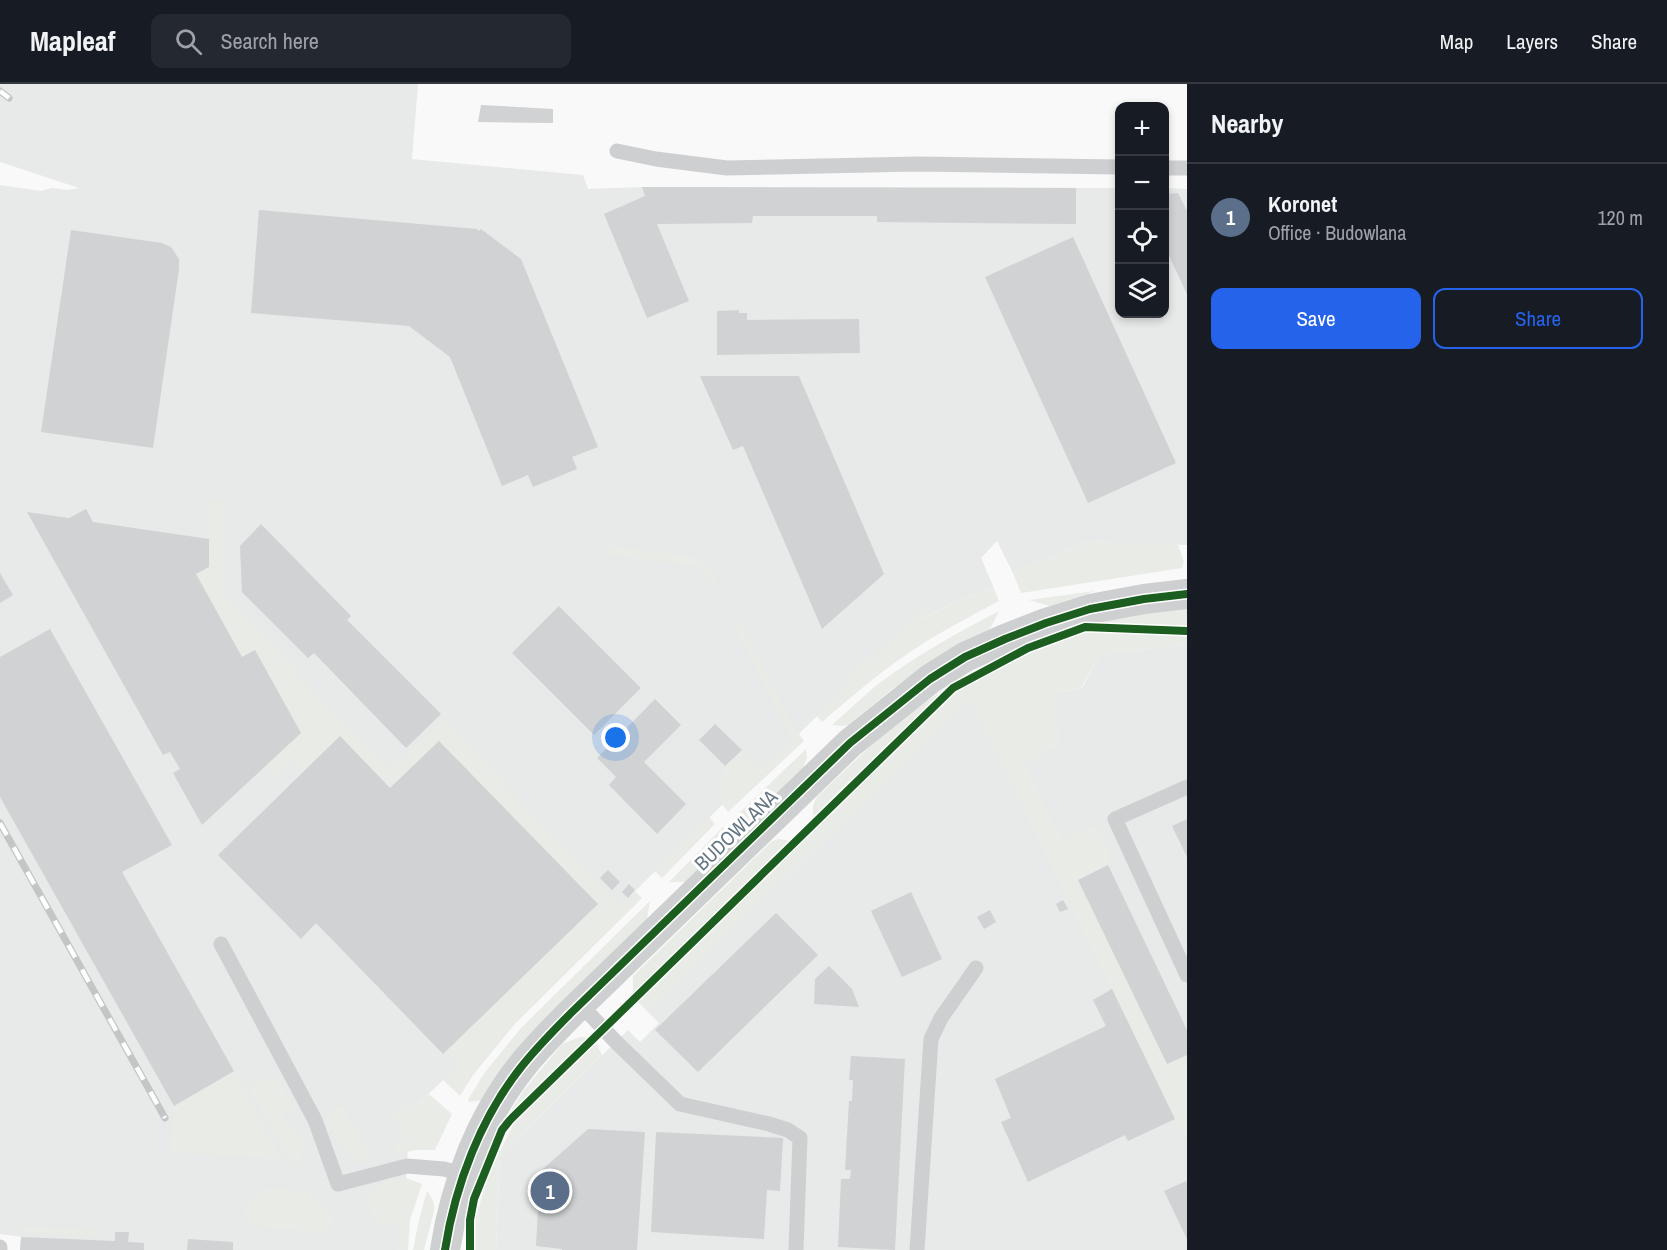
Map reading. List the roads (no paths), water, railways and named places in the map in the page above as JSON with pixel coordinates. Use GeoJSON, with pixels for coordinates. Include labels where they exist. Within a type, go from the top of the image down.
{"type":"FeatureCollection","features":[{"type":"Feature","properties":{"kind":"street","name":"BUDOWLANA"},"geometry":{"type":"LineString","coordinates":[[445,1250],[453,1209],[481,1132],[515,1075],[544,1040],[580,1004],[850,743],[930,679],[965,657],[1005,639],[1046,622],[1090,609],[1187,594]]}},
{"type":"Feature","properties":{"kind":"lane"},"geometry":{"type":"LineString","coordinates":[[617,151],[656,159],[727,168],[918,164],[1115,167]]}},
{"type":"Feature","properties":{"kind":"lane"},"geometry":{"type":"LineString","coordinates":[[1169,168],[1187,168]]}},
{"type":"Feature","properties":{"kind":"lane"},"geometry":{"type":"LineString","coordinates":[[1187,787],[1115,819],[1187,975]]}},
{"type":"Feature","properties":{"kind":"lane"},"geometry":{"type":"LineString","coordinates":[[221,944],[315,1120],[338,1184],[407,1166],[444,1169],[464,1175]]}},
{"type":"Feature","properties":{"kind":"lane"},"geometry":{"type":"LineString","coordinates":[[917,1250],[931,1039],[941,1018],[976,968]]}},
{"type":"Feature","properties":{"kind":"lane"},"geometry":{"type":"LineString","coordinates":[[580,1004],[680,1104],[769,1124],[788,1130],[800,1138],[796,1250]]}},
{"type":"Feature","properties":{"kind":"railway"},"geometry":{"type":"LineString","coordinates":[[0,91],[9,98]]}},
{"type":"Feature","properties":{"kind":"railway"},"geometry":{"type":"LineString","coordinates":[[0,823],[165,1118]]}},
{"type":"Feature","properties":{"kind":"place","name":"Koronet"},"geometry":{"type":"Point","coordinates":[550,1191]}}]}
